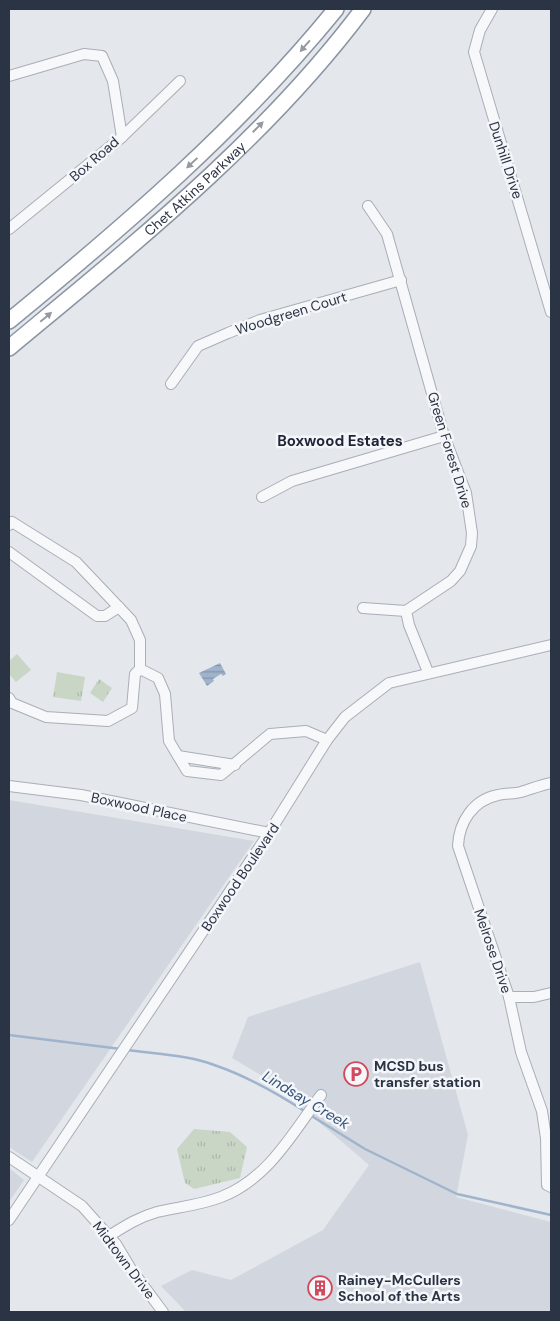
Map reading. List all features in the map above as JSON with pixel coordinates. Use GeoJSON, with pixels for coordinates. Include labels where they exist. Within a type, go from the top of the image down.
{"type":"FeatureCollection","features":[{"type":"Feature","properties":{"kind":"highway","name":"Chet Atkins Parkway"},"geometry":{"type":"LineString","coordinates":[[9,321],[148,204],[219,139],[285,69],[336,9]]}},
{"type":"Feature","properties":{"kind":"highway","name":"Chet Atkins Parkway"},"geometry":{"type":"LineString","coordinates":[[9,348],[199,188],[290,96],[343,36],[363,9]]}},
{"type":"Feature","properties":{"kind":"street","name":"Dunhill Drive"},"geometry":{"type":"LineString","coordinates":[[492,9],[480,30],[474,52],[551,312]]}},
{"type":"Feature","properties":{"kind":"street","name":"Box Road"},"geometry":{"type":"LineString","coordinates":[[9,76],[84,54],[102,56],[113,81],[122,137],[9,230]]}},
{"type":"Feature","properties":{"kind":"street"},"geometry":{"type":"LineString","coordinates":[[122,137],[180,81]]}},
{"type":"Feature","properties":{"kind":"street","name":"Green Forest Drive"},"geometry":{"type":"LineString","coordinates":[[368,206],[387,234],[402,280],[444,436],[466,493],[471,519],[471,546],[460,571],[450,581],[406,611]]}},
{"type":"Feature","properties":{"kind":"street","name":"Woodgreen Court"},"geometry":{"type":"LineString","coordinates":[[171,384],[198,346],[260,320],[402,280]]}},
{"type":"Feature","properties":{"kind":"street"},"geometry":{"type":"LineString","coordinates":[[262,498],[292,481],[444,436]]}},
{"type":"Feature","properties":{"kind":"street"},"geometry":{"type":"LineString","coordinates":[[9,524],[12,522],[76,562],[131,620],[140,640],[140,669],[136,674],[132,708],[108,721],[46,717],[12,703],[9,698]]}},
{"type":"Feature","properties":{"kind":"street"},"geometry":{"type":"LineString","coordinates":[[9,552],[97,616],[105,616],[119,607]]}},
{"type":"Feature","properties":{"kind":"street"},"geometry":{"type":"LineString","coordinates":[[363,608],[406,611],[428,672]]}},
{"type":"Feature","properties":{"kind":"street","name":"Boxwood Boulevard"},"geometry":{"type":"LineString","coordinates":[[9,1220],[269,833],[327,740],[345,717],[390,683],[428,672],[551,645]]}},
{"type":"Feature","properties":{"kind":"street"},"geometry":{"type":"LineString","coordinates":[[140,669],[158,678],[165,694],[169,741],[187,771],[221,775],[270,734],[306,732],[327,740]]}},
{"type":"Feature","properties":{"kind":"street"},"geometry":{"type":"LineString","coordinates":[[178,756],[235,765]]}},
{"type":"Feature","properties":{"kind":"street"},"geometry":{"type":"LineString","coordinates":[[202,773],[203,761]]}},
{"type":"Feature","properties":{"kind":"street","name":"Melrose Drive"},"geometry":{"type":"LineString","coordinates":[[549,1183],[542,1111],[521,1052],[509,997],[458,846],[459,832],[464,820],[484,801],[496,795],[520,792],[551,783]]}},
{"type":"Feature","properties":{"kind":"street","name":"Boxwood Place"},"geometry":{"type":"LineString","coordinates":[[9,786],[82,795],[269,833]]}},
{"type":"Feature","properties":{"kind":"street"},"geometry":{"type":"LineString","coordinates":[[509,997],[534,997],[551,992]]}},
{"type":"Feature","properties":{"kind":"street"},"geometry":{"type":"LineString","coordinates":[[109,1236],[141,1218],[220,1198],[247,1184],[271,1163],[321,1095]]}},
{"type":"Feature","properties":{"kind":"street","name":"Midtown Drive"},"geometry":{"type":"LineString","coordinates":[[9,1157],[82,1206],[109,1236],[164,1312]]}},
{"type":"Feature","properties":{"kind":"shaded area"},"geometry":{"type":"Polygon","coordinates":[[[9,800],[254,841],[32,1162],[9,1147],[9,800]]]}},
{"type":"Feature","properties":{"kind":"shaded area"},"geometry":{"type":"Polygon","coordinates":[[[420,962],[468,1135],[456,1197],[551,1222],[551,1312],[186,1312],[161,1286],[192,1270],[231,1280],[323,1230],[369,1165],[271,1081],[232,1058],[248,1017],[420,962]]]}},
{"type":"Feature","properties":{"kind":"shaded area"},"geometry":{"type":"Polygon","coordinates":[[[9,1168],[24,1180],[9,1202],[9,1168]]]}},
{"type":"Feature","properties":{"kind":"green space"},"geometry":{"type":"Polygon","coordinates":[[[17,654],[31,670],[16,682],[9,674],[9,661],[17,654]]]}},
{"type":"Feature","properties":{"kind":"green space"},"geometry":{"type":"Polygon","coordinates":[[[57,672],[85,677],[81,701],[53,697],[57,672]]]}},
{"type":"Feature","properties":{"kind":"green space"},"geometry":{"type":"Polygon","coordinates":[[[62,675],[80,679],[78,687],[60,684],[62,675]]]}},
{"type":"Feature","properties":{"kind":"green space"},"geometry":{"type":"Polygon","coordinates":[[[99,679],[112,688],[103,702],[90,693],[99,679]]]}},
{"type":"Feature","properties":{"kind":"green space"},"geometry":{"type":"Polygon","coordinates":[[[194,1129],[230,1132],[247,1147],[240,1178],[194,1189],[185,1183],[177,1149],[194,1129]]]}},
{"type":"Feature","properties":{"kind":"water"},"geometry":{"type":"Polygon","coordinates":[[[220,663],[226,674],[223,676],[221,674],[213,679],[214,681],[207,686],[199,673],[220,663]]]}},
{"type":"Feature","properties":{"kind":"waterway","name":"Lindsay Creek"},"geometry":{"type":"LineString","coordinates":[[9,1035],[121,1049]]}},
{"type":"Feature","properties":{"kind":"waterway","name":"Lindsay Creek"},"geometry":{"type":"LineString","coordinates":[[127,1050],[184,1057],[206,1062],[263,1086],[306,1112]]}},
{"type":"Feature","properties":{"kind":"waterway","name":"Lindsay Creek"},"geometry":{"type":"LineString","coordinates":[[310,1115],[365,1149],[457,1194],[551,1215]]}},
{"type":"Feature","properties":{"kind":"place","name":"MCSD bus transfer station"},"geometry":{"type":"Point","coordinates":[356,1074]}},
{"type":"Feature","properties":{"kind":"place","name":"Rainey-McCullers School of the Arts"},"geometry":{"type":"Point","coordinates":[320,1288]}},
{"type":"Feature","properties":{"kind":"district","name":"Boxwood Estates"},"geometry":{"type":"Point","coordinates":[340,441]}}]}
